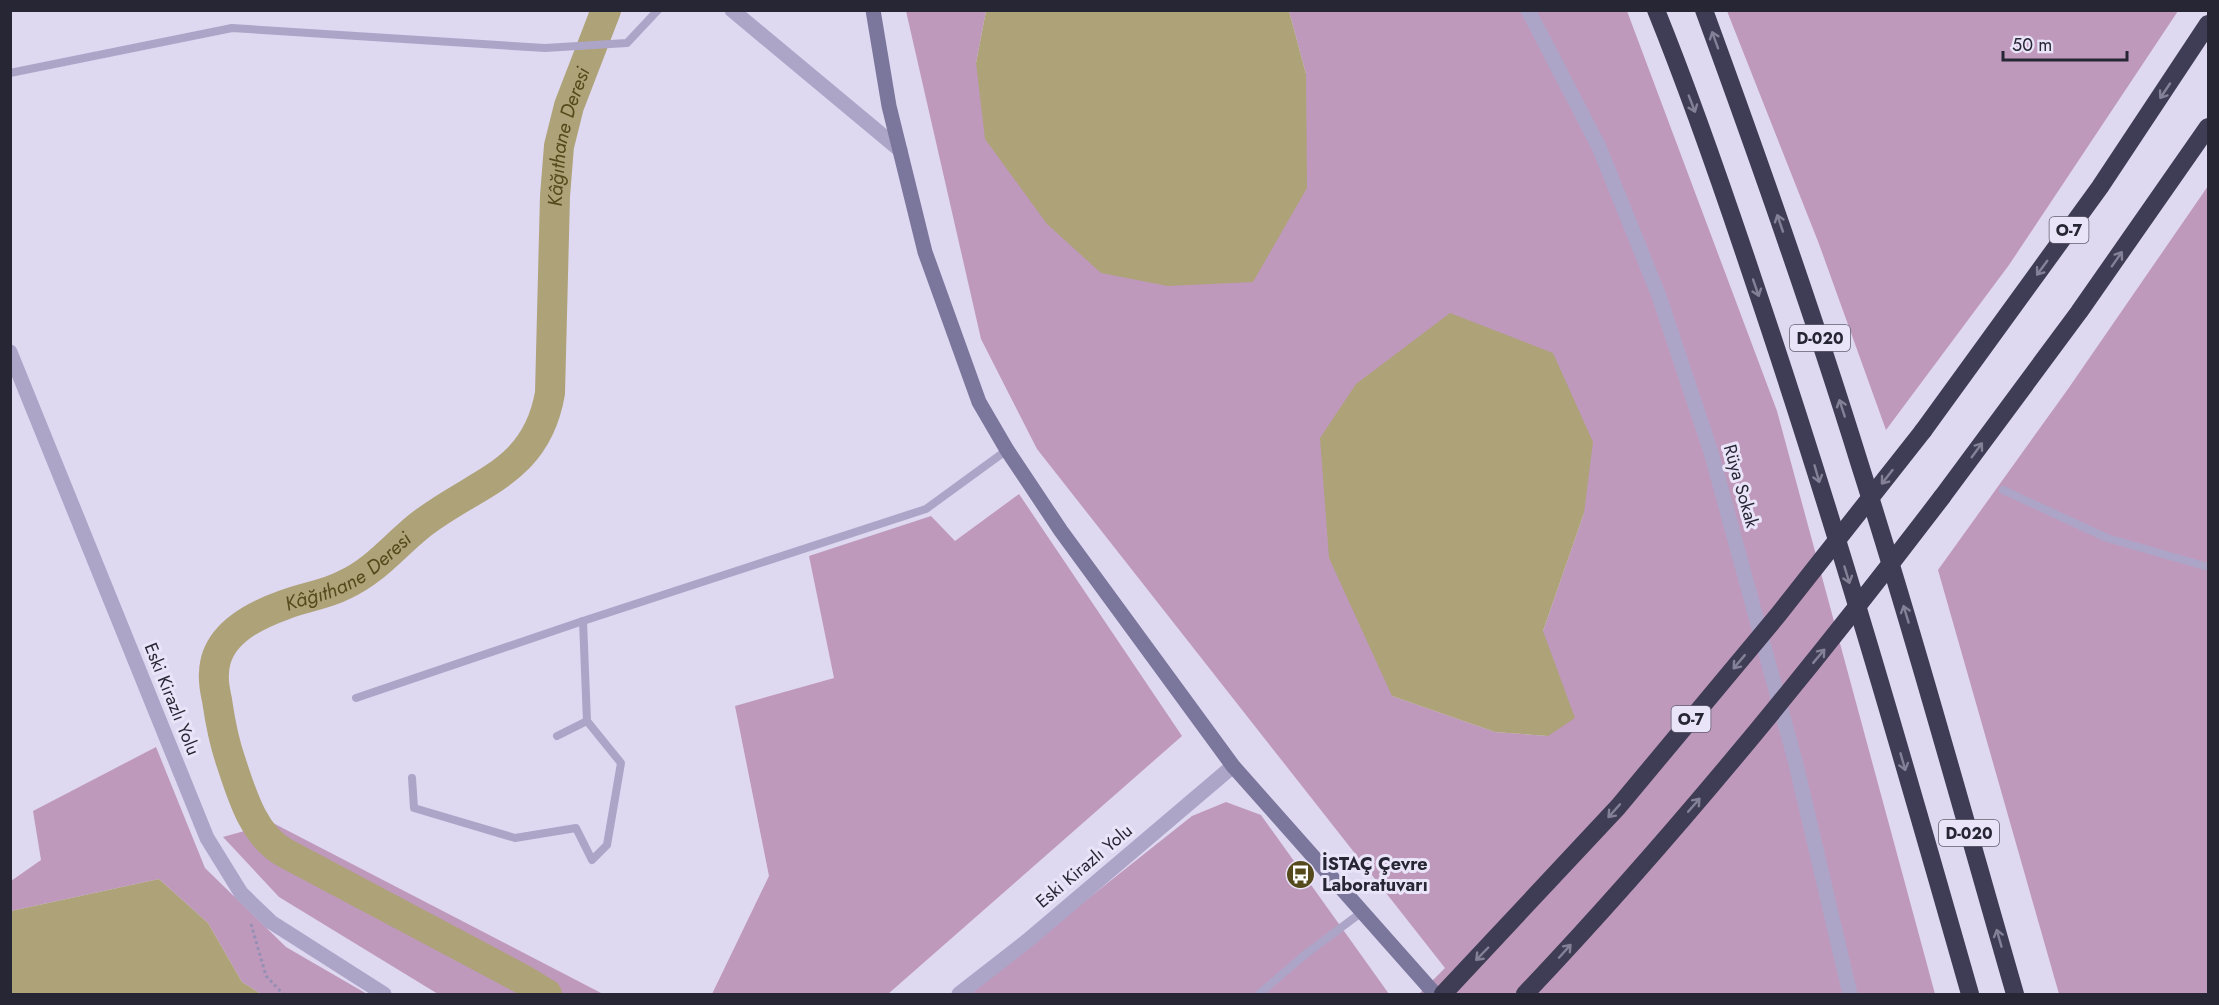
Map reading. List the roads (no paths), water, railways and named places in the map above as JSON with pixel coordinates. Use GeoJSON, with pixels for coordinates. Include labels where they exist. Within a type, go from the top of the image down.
{"type":"FeatureCollection","features":[{"type":"Feature","properties":{"kind":"highway","name":"D-020"},"geometry":{"type":"LineString","coordinates":[[1656,10],[1726,198],[1795,401],[1970,994]]}},
{"type":"Feature","properties":{"kind":"highway","name":"D-020"},"geometry":{"type":"LineString","coordinates":[[1704,10],[1800,279],[1859,462],[1923,670],[2015,994]]}},
{"type":"Feature","properties":{"kind":"highway","name":"O-7"},"geometry":{"type":"LineString","coordinates":[[1443,994],[1618,807],[1779,615],[1923,431],[2100,187],[2208,24]]}},
{"type":"Feature","properties":{"kind":"highway"},"geometry":{"type":"LineString","coordinates":[[1525,994],[1716,781],[1847,622],[2092,293],[2208,127]]}},
{"type":"Feature","properties":{"kind":"highway"},"geometry":{"type":"LineString","coordinates":[[1963,970],[1963,994]]}},
{"type":"Feature","properties":{"kind":"main road"},"geometry":{"type":"LineString","coordinates":[[873,10],[889,106],[925,252],[979,402],[1007,450],[1068,540],[1233,766],[1435,994]]}},
{"type":"Feature","properties":{"kind":"street"},"geometry":{"type":"LineString","coordinates":[[732,10],[900,150]]}},
{"type":"Feature","properties":{"kind":"street","name":"Rüya Sokak"},"geometry":{"type":"LineString","coordinates":[[1528,10],[1599,147],[1659,296],[1711,452],[1796,764],[1850,994]]}},
{"type":"Feature","properties":{"kind":"street","name":"Eski Kirazlı Yolu"},"geometry":{"type":"LineString","coordinates":[[10,352],[207,838],[241,893],[272,922],[384,994]]}},
{"type":"Feature","properties":{"kind":"street","name":"Eski Kirazlı Yolu"},"geometry":{"type":"LineString","coordinates":[[959,994],[1027,941],[1233,766]]}},
{"type":"Feature","properties":{"kind":"lane"},"geometry":{"type":"LineString","coordinates":[[10,73],[232,28],[545,48],[627,43],[658,10]]}},
{"type":"Feature","properties":{"kind":"lane"},"geometry":{"type":"LineString","coordinates":[[356,698],[926,509],[1007,450]]}},
{"type":"Feature","properties":{"kind":"lane"},"geometry":{"type":"LineString","coordinates":[[2003,490],[2107,538],[2208,567]]}},
{"type":"Feature","properties":{"kind":"lane"},"geometry":{"type":"LineString","coordinates":[[412,778],[414,808],[515,838],[576,828],[592,860],[607,845],[621,763],[587,721],[583,621]]}},
{"type":"Feature","properties":{"kind":"lane"},"geometry":{"type":"LineString","coordinates":[[557,736],[587,721]]}},
{"type":"Feature","properties":{"kind":"lane"},"geometry":{"type":"LineString","coordinates":[[1259,994],[1307,953],[1362,912]]}},
{"type":"Feature","properties":{"kind":"waterway","name":"Kâğıthane Deresi"},"geometry":{"type":"LineString","coordinates":[[547,994],[274,845],[257,825],[240,788],[224,739],[214,676],[216,660],[221,648],[228,638],[248,621],[292,602],[337,588],[365,573],[419,526],[500,474],[517,460],[531,442],[543,420],[550,393],[555,196],[559,146],[569,106],[606,10]]}},
{"type":"Feature","properties":{"kind":"place","name":"İSTAÇ Çevre Laboratuvarı"},"geometry":{"type":"Point","coordinates":[1301,874]}}]}
